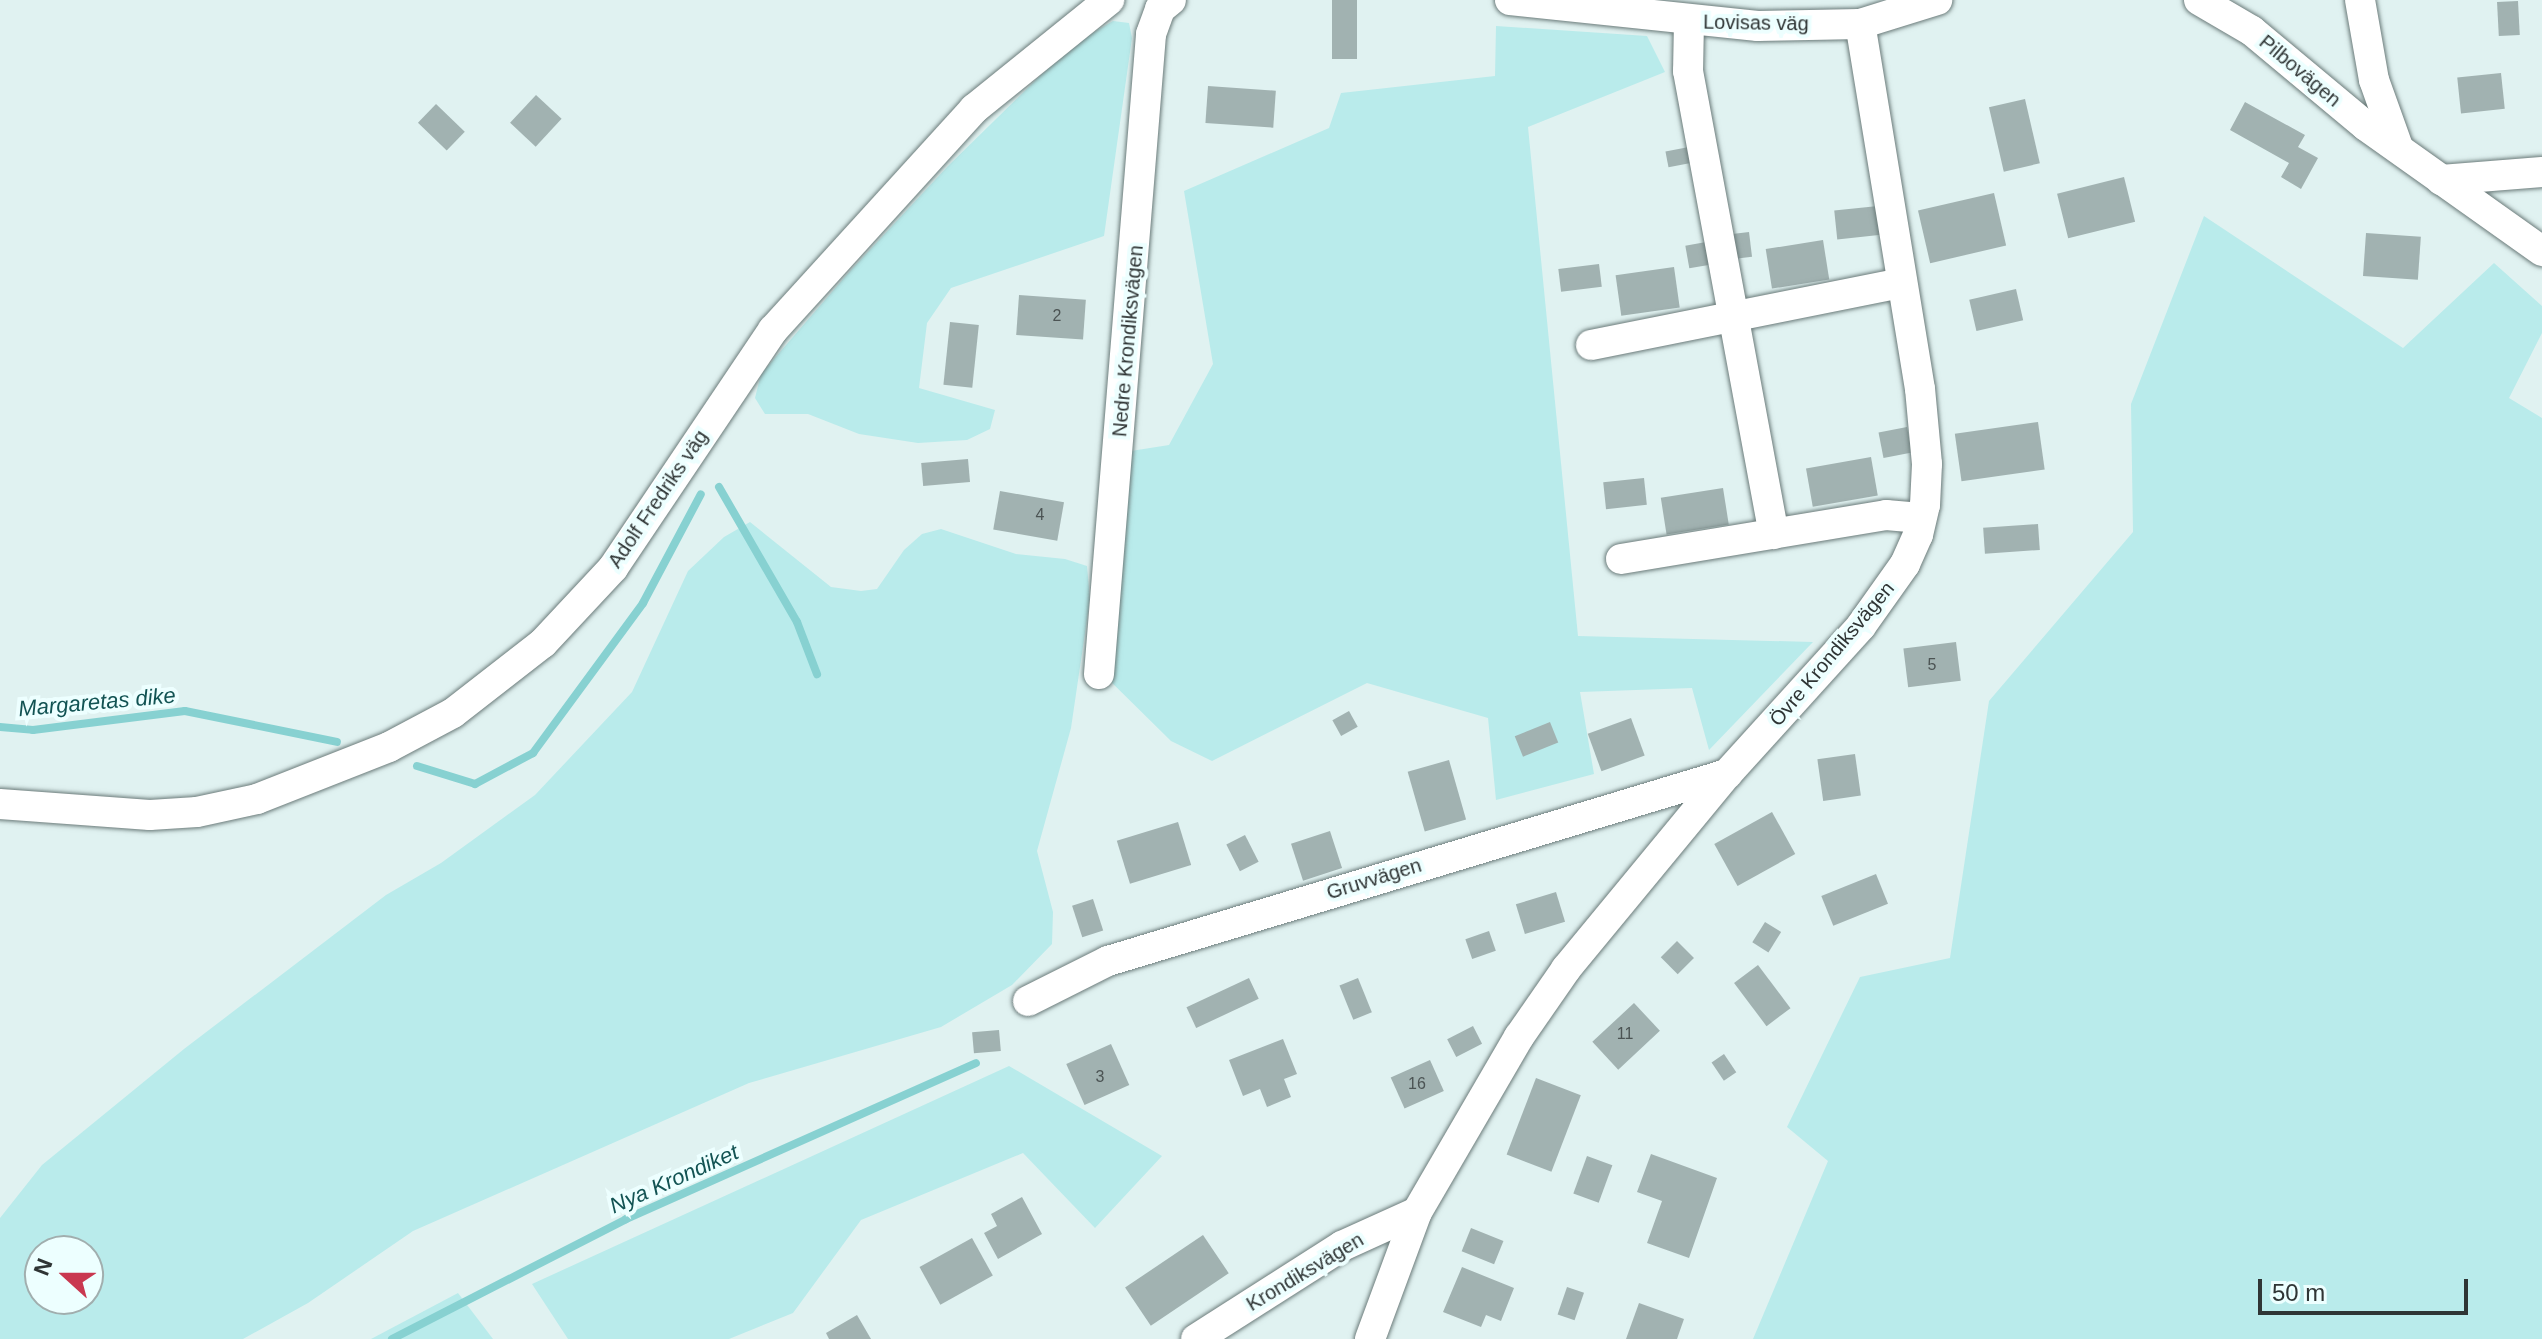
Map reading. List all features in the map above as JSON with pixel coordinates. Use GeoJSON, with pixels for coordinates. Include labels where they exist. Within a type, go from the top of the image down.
{"type":"FeatureCollection","features":[{"type":"Feature","properties":{"kind":"street","name":"Adolf Fredriks väg"},"geometry":{"type":"LineString","coordinates":[[0,804],[150,815],[197,812],[257,799],[389,747],[453,713],[543,643],[613,568],[773,330],[974,109],[1109,0]]}},
{"type":"Feature","properties":{"kind":"street"},"geometry":{"type":"LineString","coordinates":[[1860,24],[1937,0]]}},
{"type":"Feature","properties":{"kind":"street","name":"Pilbovägen"},"geometry":{"type":"LineString","coordinates":[[2199,0],[2252,31],[2366,126],[2542,251]]}},
{"type":"Feature","properties":{"kind":"street"},"geometry":{"type":"LineString","coordinates":[[2360,0],[2374,80],[2398,147]]}},
{"type":"Feature","properties":{"kind":"street","name":"Lovisas väg"},"geometry":{"type":"LineString","coordinates":[[1527,1],[1689,21],[1758,26],[1860,24]]}},
{"type":"Feature","properties":{"kind":"street","name":"Nedre Krondiksvägen"},"geometry":{"type":"LineString","coordinates":[[1099,674],[1151,34],[1165,4]]}},
{"type":"Feature","properties":{"kind":"street"},"geometry":{"type":"LineString","coordinates":[[1689,21],[1688,71],[1774,534]]}},
{"type":"Feature","properties":{"kind":"street","name":"Övre Krondiksvägen"},"geometry":{"type":"LineString","coordinates":[[1370,1339],[1417,1212],[1489,1084],[1566,969],[1727,774],[1812,684],[1887,592],[1905,564],[1921,518],[1926,478],[1924,429],[1860,24]]}},
{"type":"Feature","properties":{"kind":"street"},"geometry":{"type":"LineString","coordinates":[[2441,180],[2542,172]]}},
{"type":"Feature","properties":{"kind":"street"},"geometry":{"type":"LineString","coordinates":[[1591,345],[1901,283]]}},
{"type":"Feature","properties":{"kind":"street"},"geometry":{"type":"LineString","coordinates":[[1621,559],[1886,515],[1921,518]]}},
{"type":"Feature","properties":{"kind":"street","name":"Gruvvägen"},"geometry":{"type":"LineString","coordinates":[[1028,1001],[1108,961],[1727,774]]}},
{"type":"Feature","properties":{"kind":"street","name":"Krondiksvägen"},"geometry":{"type":"LineString","coordinates":[[1196,1339],[1342,1246],[1417,1212]]}},
{"type":"Feature","properties":{"kind":"shaded area"},"geometry":{"type":"Polygon","coordinates":[[[1113,21],[1129,23],[1132,38],[1104,236],[951,288],[927,323],[919,388],[995,410],[990,429],[967,440],[918,443],[859,434],[808,414],[765,414],[755,398],[761,374],[850,271],[948,166],[1043,73],[1089,35],[1113,21]]]}},
{"type":"Feature","properties":{"kind":"shaded area"},"geometry":{"type":"Polygon","coordinates":[[[1496,26],[1647,36],[1665,72],[1528,127],[1578,636],[1813,642],[1709,750],[1692,688],[1580,692],[1594,774],[1496,800],[1488,718],[1367,683],[1212,761],[1171,741],[1102,673],[1131,451],[1169,445],[1213,364],[1184,191],[1329,128],[1341,93],[1495,76],[1496,26]]]}},
{"type":"Feature","properties":{"kind":"shaded area"},"geometry":{"type":"Polygon","coordinates":[[[2204,216],[2403,348],[2494,263],[2542,306],[2542,333],[2509,398],[2542,418],[2542,1339],[1753,1339],[1828,1161],[1787,1127],[1860,977],[1950,958],[1989,701],[2133,532],[2131,404],[2204,216]]]}},
{"type":"Feature","properties":{"kind":"shaded area"},"geometry":{"type":"Polygon","coordinates":[[[750,522],[831,587],[861,591],[877,589],[904,550],[922,534],[941,529],[1016,554],[1065,559],[1087,566],[1090,599],[1071,728],[1037,851],[1053,912],[1052,944],[1012,985],[941,1027],[749,1083],[413,1231],[308,1303],[243,1339],[0,1339],[0,1218],[42,1165],[184,1049],[386,895],[441,863],[535,795],[632,692],[688,571],[724,537],[750,522]]]}},
{"type":"Feature","properties":{"kind":"shaded area"},"geometry":{"type":"Polygon","coordinates":[[[1009,1066],[1162,1156],[1095,1228],[1023,1153],[861,1220],[793,1313],[729,1339],[568,1339],[532,1284],[1009,1066]]]}},
{"type":"Feature","properties":{"kind":"shaded area"},"geometry":{"type":"Polygon","coordinates":[[[458,1293],[493,1339],[371,1339],[458,1293]]]}},
{"type":"Feature","properties":{"kind":"building"},"geometry":{"type":"Polygon","coordinates":[[[1332,0],[1357,0],[1357,59],[1332,59],[1332,0]]]}},
{"type":"Feature","properties":{"kind":"building"},"geometry":{"type":"Polygon","coordinates":[[[2518,1],[2520,35],[2499,36],[2497,2],[2518,1]]]}},
{"type":"Feature","properties":{"kind":"building"},"geometry":{"type":"Polygon","coordinates":[[[2501,73],[2505,109],[2461,113],[2457,78],[2501,73]]]}},
{"type":"Feature","properties":{"kind":"building"},"geometry":{"type":"Polygon","coordinates":[[[1208,86],[1276,91],[1273,128],[1205,123],[1208,86]]]}},
{"type":"Feature","properties":{"kind":"building"},"geometry":{"type":"Polygon","coordinates":[[[536,95],[562,119],[536,147],[510,123],[536,95]]]}},
{"type":"Feature","properties":{"kind":"building"},"geometry":{"type":"Polygon","coordinates":[[[2025,99],[2040,163],[2004,172],[1989,107],[2025,99]]]}},
{"type":"Feature","properties":{"kind":"building"},"geometry":{"type":"Polygon","coordinates":[[[2245,102],[2305,135],[2298,147],[2318,158],[2301,189],[2281,177],[2289,163],[2230,130],[2245,102]]]}},
{"type":"Feature","properties":{"kind":"building"},"geometry":{"type":"Polygon","coordinates":[[[436,104],[465,132],[447,150],[418,123],[436,104]]]}},
{"type":"Feature","properties":{"kind":"building"},"geometry":{"type":"Polygon","coordinates":[[[1689,147],[1692,163],[1668,167],[1665,152],[1689,147]]]}},
{"type":"Feature","properties":{"kind":"building"},"geometry":{"type":"Polygon","coordinates":[[[2124,177],[2135,222],[2068,238],[2057,194],[2124,177]]]}},
{"type":"Feature","properties":{"kind":"building"},"geometry":{"type":"Polygon","coordinates":[[[1994,193],[2006,246],[1930,263],[1918,211],[1994,193]]]}},
{"type":"Feature","properties":{"kind":"building"},"geometry":{"type":"Polygon","coordinates":[[[1878,206],[1881,235],[1837,239],[1834,211],[1878,206]]]}},
{"type":"Feature","properties":{"kind":"building"},"geometry":{"type":"Polygon","coordinates":[[[1749,232],[1752,257],[1729,260],[1726,235],[1749,232]]]}},
{"type":"Feature","properties":{"kind":"building"},"geometry":{"type":"Polygon","coordinates":[[[2366,233],[2421,237],[2418,280],[2363,276],[2366,233]]]}},
{"type":"Feature","properties":{"kind":"building"},"geometry":{"type":"Polygon","coordinates":[[[1823,240],[1829,280],[1772,289],[1766,249],[1823,240]]]}},
{"type":"Feature","properties":{"kind":"building"},"geometry":{"type":"Polygon","coordinates":[[[1706,242],[1710,265],[1689,268],[1685,246],[1706,242]]]}},
{"type":"Feature","properties":{"kind":"building"},"geometry":{"type":"Polygon","coordinates":[[[1599,264],[1602,287],[1561,292],[1558,269],[1599,264]]]}},
{"type":"Feature","properties":{"kind":"building"},"geometry":{"type":"Polygon","coordinates":[[[1674,267],[1680,308],[1621,316],[1616,275],[1674,267]]]}},
{"type":"Feature","properties":{"kind":"building"},"geometry":{"type":"Polygon","coordinates":[[[2016,289],[2023,320],[1976,331],[1969,300],[2016,289]]]}},
{"type":"Feature","properties":{"kind":"building"},"geometry":{"type":"Polygon","coordinates":[[[1019,295],[1086,300],[1083,340],[1016,335],[1019,295]]]}},
{"type":"Feature","properties":{"kind":"building"},"geometry":{"type":"Polygon","coordinates":[[[950,322],[979,325],[972,388],[943,385],[950,322]]]}},
{"type":"Feature","properties":{"kind":"building"},"geometry":{"type":"Polygon","coordinates":[[[2038,422],[2045,470],[1961,481],[1955,434],[2038,422]]]}},
{"type":"Feature","properties":{"kind":"building"},"geometry":{"type":"Polygon","coordinates":[[[1907,427],[1912,453],[1883,458],[1879,433],[1907,427]]]}},
{"type":"Feature","properties":{"kind":"building"},"geometry":{"type":"Polygon","coordinates":[[[1871,457],[1878,495],[1813,507],[1806,468],[1871,457]]]}},
{"type":"Feature","properties":{"kind":"building"},"geometry":{"type":"Polygon","coordinates":[[[968,459],[970,482],[923,486],[921,463],[968,459]]]}},
{"type":"Feature","properties":{"kind":"building"},"geometry":{"type":"Polygon","coordinates":[[[1644,478],[1647,505],[1606,509],[1603,482],[1644,478]]]}},
{"type":"Feature","properties":{"kind":"building"},"geometry":{"type":"Polygon","coordinates":[[[1723,488],[1729,525],[1667,534],[1661,498],[1723,488]]]}},
{"type":"Feature","properties":{"kind":"building"},"geometry":{"type":"Polygon","coordinates":[[[1000,491],[1064,502],[1057,541],[993,529],[1000,491]]]}},
{"type":"Feature","properties":{"kind":"building"},"geometry":{"type":"Polygon","coordinates":[[[2038,524],[2040,550],[1985,554],[1983,528],[2038,524]]]}},
{"type":"Feature","properties":{"kind":"building"},"geometry":{"type":"Polygon","coordinates":[[[1956,642],[1961,681],[1908,687],[1903,648],[1956,642]]]}},
{"type":"Feature","properties":{"kind":"building"},"geometry":{"type":"Polygon","coordinates":[[[1349,711],[1358,727],[1341,736],[1332,720],[1349,711]]]}},
{"type":"Feature","properties":{"kind":"building"},"geometry":{"type":"Polygon","coordinates":[[[1631,718],[1645,756],[1601,771],[1588,734],[1631,718]]]}},
{"type":"Feature","properties":{"kind":"building"},"geometry":{"type":"Polygon","coordinates":[[[1550,722],[1558,742],[1523,757],[1515,736],[1550,722]]]}},
{"type":"Feature","properties":{"kind":"building"},"geometry":{"type":"Polygon","coordinates":[[[1855,754],[1861,796],[1823,801],[1817,759],[1855,754]]]}},
{"type":"Feature","properties":{"kind":"building"},"geometry":{"type":"Polygon","coordinates":[[[1449,760],[1466,820],[1425,831],[1408,772],[1449,760]]]}},
{"type":"Feature","properties":{"kind":"building"},"geometry":{"type":"Polygon","coordinates":[[[1772,812],[1795,854],[1738,886],[1714,844],[1772,812]]]}},
{"type":"Feature","properties":{"kind":"building"},"geometry":{"type":"Polygon","coordinates":[[[1178,822],[1191,865],[1130,884],[1117,841],[1178,822]]]}},
{"type":"Feature","properties":{"kind":"building"},"geometry":{"type":"Polygon","coordinates":[[[1330,831],[1342,868],[1303,881],[1291,844],[1330,831]]]}},
{"type":"Feature","properties":{"kind":"building"},"geometry":{"type":"Polygon","coordinates":[[[1245,835],[1259,862],[1240,871],[1226,845],[1245,835]]]}},
{"type":"Feature","properties":{"kind":"building"},"geometry":{"type":"Polygon","coordinates":[[[1876,874],[1888,904],[1833,926],[1821,896],[1876,874]]]}},
{"type":"Feature","properties":{"kind":"building"},"geometry":{"type":"Polygon","coordinates":[[[1556,892],[1565,922],[1525,934],[1516,904],[1556,892]]]}},
{"type":"Feature","properties":{"kind":"building"},"geometry":{"type":"Polygon","coordinates":[[[1093,899],[1103,930],[1082,937],[1072,906],[1093,899]]]}},
{"type":"Feature","properties":{"kind":"building"},"geometry":{"type":"Polygon","coordinates":[[[1765,922],[1781,932],[1768,952],[1752,942],[1765,922]]]}},
{"type":"Feature","properties":{"kind":"building"},"geometry":{"type":"Polygon","coordinates":[[[1489,931],[1496,951],[1472,959],[1465,939],[1489,931]]]}},
{"type":"Feature","properties":{"kind":"building"},"geometry":{"type":"Polygon","coordinates":[[[1677,941],[1694,958],[1678,974],[1661,957],[1677,941]]]}},
{"type":"Feature","properties":{"kind":"building"},"geometry":{"type":"Polygon","coordinates":[[[1758,965],[1790,1008],[1767,1026],[1734,983],[1758,965]]]}},
{"type":"Feature","properties":{"kind":"building"},"geometry":{"type":"Polygon","coordinates":[[[1249,978],[1259,999],[1196,1028],[1186,1007],[1249,978]]]}},
{"type":"Feature","properties":{"kind":"building"},"geometry":{"type":"Polygon","coordinates":[[[1358,978],[1372,1012],[1353,1020],[1339,985],[1358,978]]]}},
{"type":"Feature","properties":{"kind":"building"},"geometry":{"type":"Polygon","coordinates":[[[1634,1003],[1660,1031],[1618,1070],[1592,1042],[1634,1003]]]}},
{"type":"Feature","properties":{"kind":"building"},"geometry":{"type":"Polygon","coordinates":[[[1473,1026],[1482,1044],[1456,1057],[1447,1039],[1473,1026]]]}},
{"type":"Feature","properties":{"kind":"building"},"geometry":{"type":"Polygon","coordinates":[[[999,1030],[1001,1051],[974,1053],[972,1032],[999,1030]]]}},
{"type":"Feature","properties":{"kind":"building"},"geometry":{"type":"Polygon","coordinates":[[[1283,1039],[1297,1074],[1284,1079],[1291,1097],[1267,1107],[1260,1089],[1243,1096],[1229,1060],[1283,1039]]]}},
{"type":"Feature","properties":{"kind":"building"},"geometry":{"type":"Polygon","coordinates":[[[1111,1044],[1129,1085],[1085,1105],[1066,1064],[1111,1044]]]}},
{"type":"Feature","properties":{"kind":"building"},"geometry":{"type":"Polygon","coordinates":[[[1724,1054],[1736,1072],[1724,1081],[1712,1062],[1724,1054]]]}},
{"type":"Feature","properties":{"kind":"building"},"geometry":{"type":"Polygon","coordinates":[[[1430,1060],[1444,1091],[1405,1109],[1391,1077],[1430,1060]]]}},
{"type":"Feature","properties":{"kind":"building"},"geometry":{"type":"Polygon","coordinates":[[[1536,1078],[1581,1095],[1551,1172],[1507,1155],[1536,1078]]]}},
{"type":"Feature","properties":{"kind":"building"},"geometry":{"type":"Polygon","coordinates":[[[1651,1154],[1717,1178],[1689,1258],[1647,1243],[1662,1201],[1637,1192],[1651,1154]]]}},
{"type":"Feature","properties":{"kind":"building"},"geometry":{"type":"Polygon","coordinates":[[[1587,1156],[1612,1165],[1599,1203],[1573,1194],[1587,1156]]]}},
{"type":"Feature","properties":{"kind":"building"},"geometry":{"type":"Polygon","coordinates":[[[1022,1197],[1042,1234],[998,1259],[984,1233],[997,1226],[991,1214],[1022,1197]]]}},
{"type":"Feature","properties":{"kind":"building"},"geometry":{"type":"Polygon","coordinates":[[[1471,1228],[1503,1241],[1494,1264],[1462,1251],[1471,1228]]]}},
{"type":"Feature","properties":{"kind":"building"},"geometry":{"type":"Polygon","coordinates":[[[1203,1235],[1229,1273],[1151,1326],[1125,1288],[1203,1235]]]}},
{"type":"Feature","properties":{"kind":"building"},"geometry":{"type":"Polygon","coordinates":[[[972,1238],[993,1276],[940,1305],[920,1267],[972,1238]]]}},
{"type":"Feature","properties":{"kind":"building"},"geometry":{"type":"Polygon","coordinates":[[[1462,1267],[1514,1288],[1501,1321],[1486,1315],[1481,1327],[1443,1312],[1462,1267]]]}},
{"type":"Feature","properties":{"kind":"building"},"geometry":{"type":"Polygon","coordinates":[[[1567,1287],[1584,1293],[1575,1320],[1558,1314],[1567,1287]]]}},
{"type":"Feature","properties":{"kind":"building"},"geometry":{"type":"Polygon","coordinates":[[[1639,1303],[1684,1319],[1677,1339],[1626,1339],[1639,1303]]]}},
{"type":"Feature","properties":{"kind":"building"},"geometry":{"type":"Polygon","coordinates":[[[857,1315],[871,1339],[829,1339],[826,1333],[857,1315]]]}},
{"type":"Feature","properties":{"kind":"waterway"},"geometry":{"type":"LineString","coordinates":[[719,487],[797,622],[817,674]]}},
{"type":"Feature","properties":{"kind":"waterway"},"geometry":{"type":"LineString","coordinates":[[417,766],[475,784],[533,753],[643,603],[701,494]]}},
{"type":"Feature","properties":{"kind":"waterway","name":"Margaretas dike"},"geometry":{"type":"LineString","coordinates":[[0,727],[33,730],[185,711],[337,742]]}},
{"type":"Feature","properties":{"kind":"waterway","name":"Nya Krondiket"},"geometry":{"type":"LineString","coordinates":[[392,1339],[626,1219],[976,1063]]}}]}
